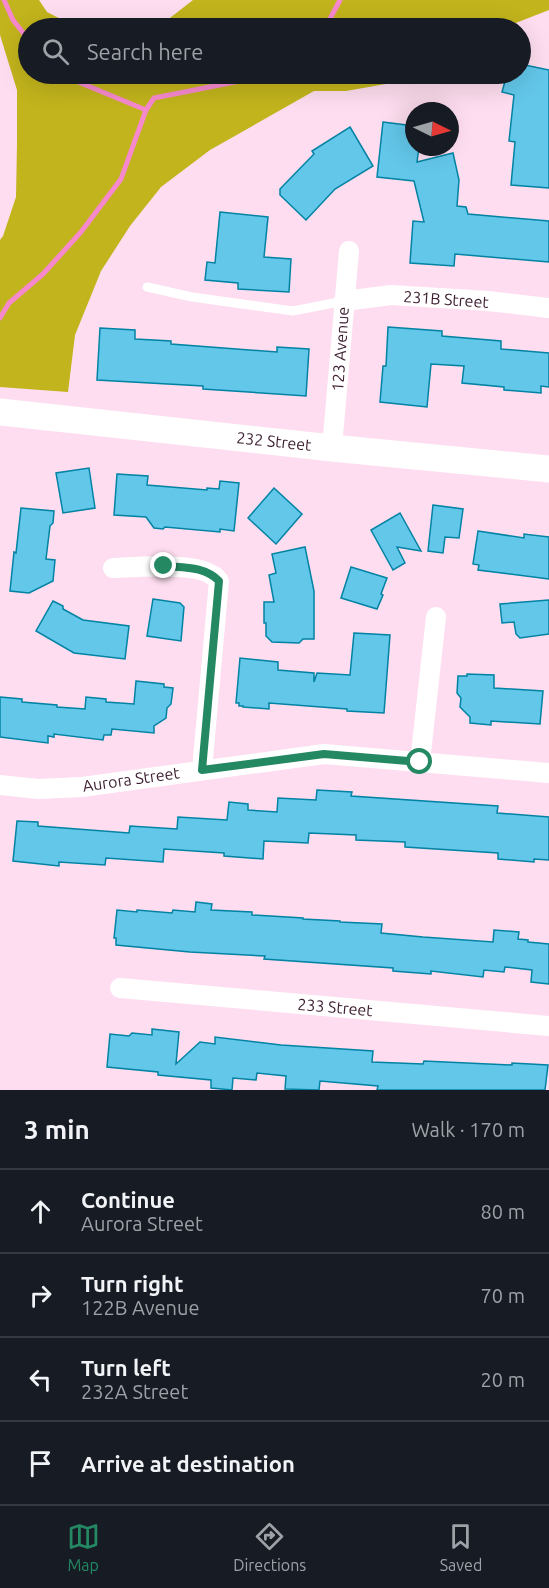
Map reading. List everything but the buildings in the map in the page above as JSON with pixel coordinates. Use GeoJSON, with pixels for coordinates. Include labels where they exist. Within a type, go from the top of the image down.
{"type":"FeatureCollection","features":[{"type":"Feature","properties":{"kind":"main road","name":"232 Street"},"geometry":{"type":"LineString","coordinates":[[0,412],[549,469]]}},
{"type":"Feature","properties":{"kind":"street","name":"123 Avenue"},"geometry":{"type":"LineString","coordinates":[[332,448],[349,251]]}},
{"type":"Feature","properties":{"kind":"street","name":"231B Street"},"geometry":{"type":"LineString","coordinates":[[344,301],[391,295],[488,301],[549,308]]}},
{"type":"Feature","properties":{"kind":"street"},"geometry":{"type":"LineString","coordinates":[[113,568],[164,566],[200,570],[211,574],[219,581],[202,770]]}},
{"type":"Feature","properties":{"kind":"street"},"geometry":{"type":"LineString","coordinates":[[420,762],[436,617]]}},
{"type":"Feature","properties":{"kind":"street","name":"Aurora Street"},"geometry":{"type":"LineString","coordinates":[[0,785],[38,789],[82,787],[324,754],[549,773]]}},
{"type":"Feature","properties":{"kind":"street","name":"233 Street"},"geometry":{"type":"LineString","coordinates":[[120,988],[549,1026]]}},
{"type":"Feature","properties":{"kind":"lane"},"geometry":{"type":"LineString","coordinates":[[147,288],[192,297],[293,311],[344,301]]}},
{"type":"Feature","properties":{"kind":"shaded area"},"geometry":{"type":"Polygon","coordinates":[[[0,0],[39,0],[47,12],[59,18],[18,18],[18,84],[386,84],[346,91],[314,91],[210,150],[161,187],[130,226],[101,271],[75,335],[68,392],[0,387],[0,240],[16,197],[17,90],[0,35],[0,0]]]}},
{"type":"Feature","properties":{"kind":"shaded area"},"geometry":{"type":"Polygon","coordinates":[[[193,0],[549,0],[549,10],[529,18],[170,18],[193,0]]]}},
{"type":"Feature","properties":{"kind":"waterway"},"geometry":{"type":"LineString","coordinates":[[4,0],[18,26]]}},
{"type":"Feature","properties":{"kind":"waterway"},"geometry":{"type":"LineString","coordinates":[[330,18],[340,0]]}},
{"type":"Feature","properties":{"kind":"waterway"},"geometry":{"type":"LineString","coordinates":[[83,84],[146,110]]}},
{"type":"Feature","properties":{"kind":"waterway"},"geometry":{"type":"LineString","coordinates":[[0,318],[9,303],[43,274],[81,232],[121,179],[146,110],[154,98],[225,84]]}},
{"type":"Feature","properties":{"kind":"route"},"geometry":{"type":"LineString","coordinates":[[164,566],[200,570],[211,574],[219,581],[202,770],[324,754],[420,762]]}}]}
